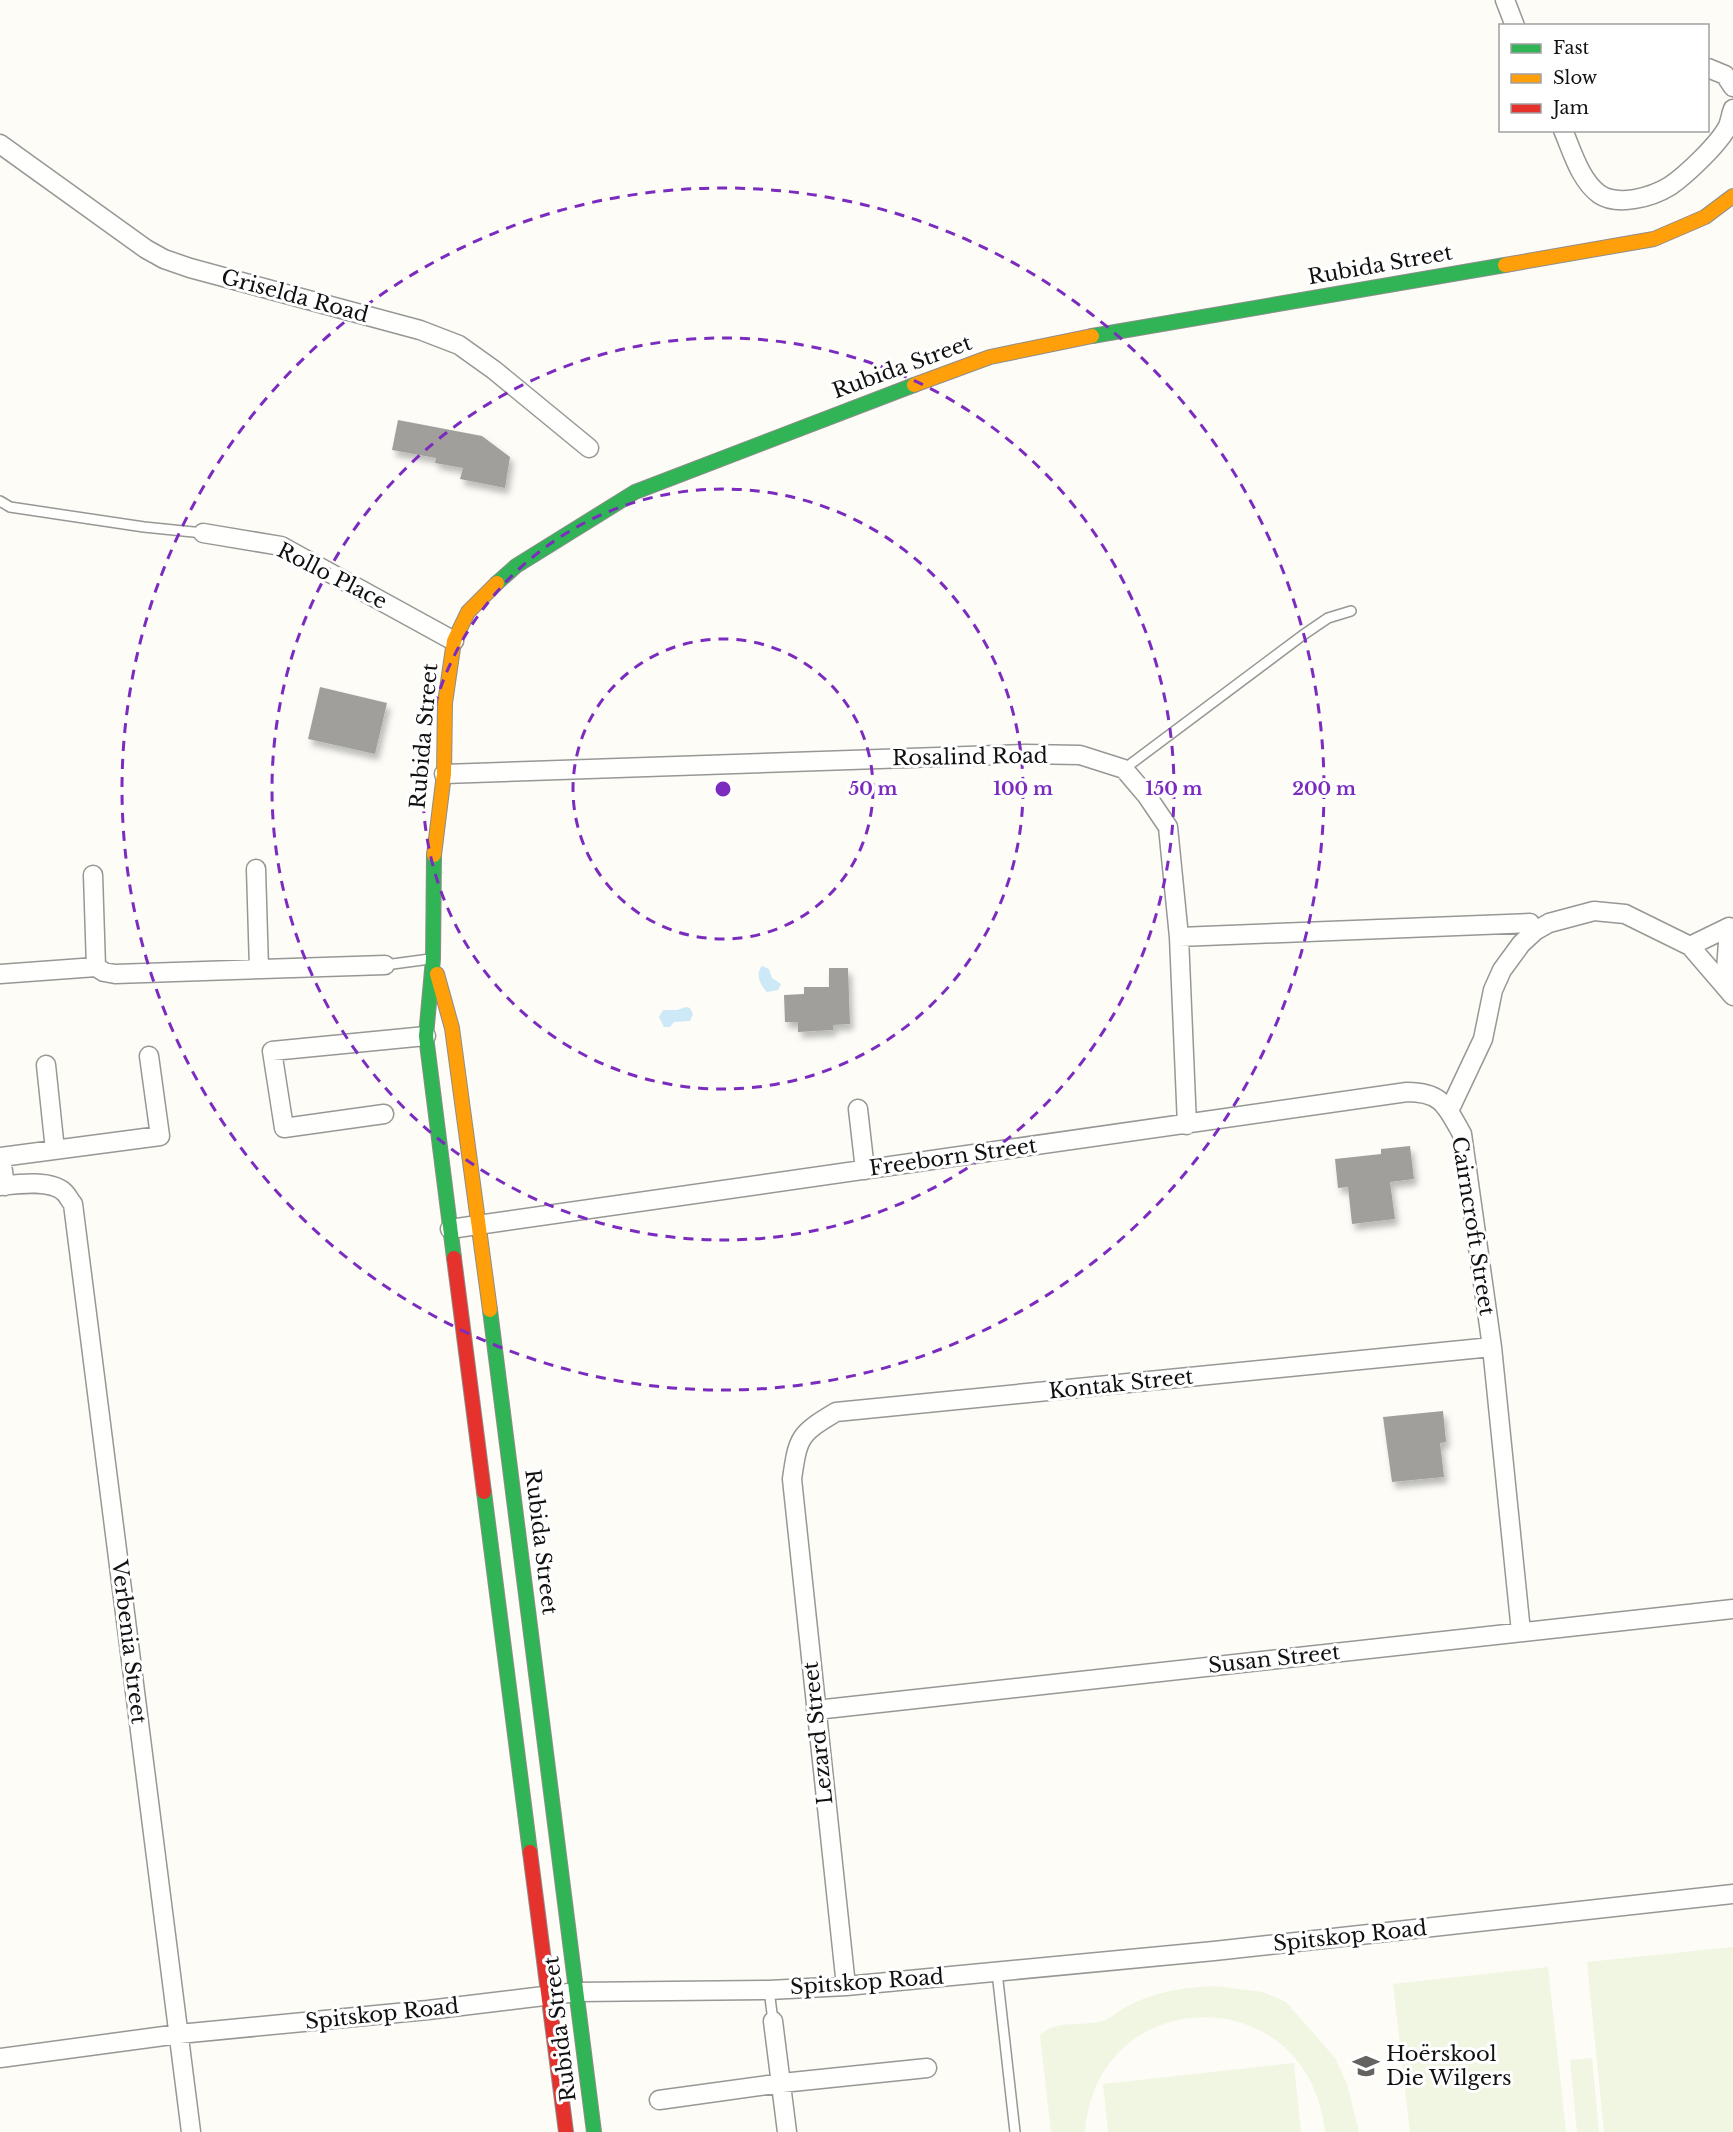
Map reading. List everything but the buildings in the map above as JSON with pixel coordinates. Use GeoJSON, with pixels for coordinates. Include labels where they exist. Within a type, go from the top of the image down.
{"type":"FeatureCollection","features":[{"type":"Feature","properties":{"kind":"street"},"geometry":{"type":"LineString","coordinates":[[1505,0],[1514,24]]}},
{"type":"Feature","properties":{"kind":"street"},"geometry":{"type":"LineString","coordinates":[[1709,69],[1725,75],[1733,87]]}},
{"type":"Feature","properties":{"kind":"street"},"geometry":{"type":"LineString","coordinates":[[1564,132],[1586,181],[1600,195],[1615,199],[1638,199],[1669,186],[1705,155],[1727,127],[1733,109]]}},
{"type":"Feature","properties":{"kind":"street","name":"Griselda Road"},"geometry":{"type":"LineString","coordinates":[[0,144],[146,249],[164,259],[420,330],[459,345],[494,370],[589,448]]}},
{"type":"Feature","properties":{"kind":"street","name":"Rubida Street"},"geometry":{"type":"LineString","coordinates":[[566,2132],[426,1036],[433,959],[434,854],[444,774],[444,703],[454,641],[468,612],[516,566],[635,492],[990,357],[1116,332],[1654,238],[1697,223],[1716,211],[1733,196]]}},
{"type":"Feature","properties":{"kind":"street","name":"Rollo Place"},"geometry":{"type":"LineString","coordinates":[[203,533],[281,546],[454,641]]}},
{"type":"Feature","properties":{"kind":"street","name":"Rosalind Road"},"geometry":{"type":"LineString","coordinates":[[444,774],[1025,754],[1080,755],[1124,770],[1147,796],[1168,827],[1179,936],[1187,1125]]}},
{"type":"Feature","properties":{"kind":"street"},"geometry":{"type":"LineString","coordinates":[[256,869],[259,969]]}},
{"type":"Feature","properties":{"kind":"street"},"geometry":{"type":"LineString","coordinates":[[93,875],[96,968]]}},
{"type":"Feature","properties":{"kind":"street","name":"Cairncroft Street"},"geometry":{"type":"LineString","coordinates":[[1521,1632],[1492,1347],[1462,1134],[1449,1111],[1483,1039],[1493,990],[1502,970],[1521,944],[1535,931],[1549,923],[1594,911],[1625,914],[1690,946],[1729,990]]}},
{"type":"Feature","properties":{"kind":"street"},"geometry":{"type":"LineString","coordinates":[[1179,936],[1530,923]]}},
{"type":"Feature","properties":{"kind":"street"},"geometry":{"type":"LineString","coordinates":[[1690,946],[1729,927],[1729,990]]}},
{"type":"Feature","properties":{"kind":"street","name":"Rubida Street"},"geometry":{"type":"LineString","coordinates":[[433,959],[452,1028],[480,1223],[594,2132]]}},
{"type":"Feature","properties":{"kind":"street"},"geometry":{"type":"LineString","coordinates":[[0,974],[96,968],[115,974],[386,965]]}},
{"type":"Feature","properties":{"kind":"street"},"geometry":{"type":"LineString","coordinates":[[384,1114],[284,1128],[272,1051],[426,1036]]}},
{"type":"Feature","properties":{"kind":"street"},"geometry":{"type":"LineString","coordinates":[[3,1186],[1,1156],[160,1136],[149,1056]]}},
{"type":"Feature","properties":{"kind":"street"},"geometry":{"type":"LineString","coordinates":[[46,1065],[55,1150]]}},
{"type":"Feature","properties":{"kind":"street","name":"Freeborn Street"},"geometry":{"type":"LineString","coordinates":[[450,1229],[1407,1092],[1425,1092],[1440,1099],[1449,1111]]}},
{"type":"Feature","properties":{"kind":"street"},"geometry":{"type":"LineString","coordinates":[[858,1109],[865,1170]]}},
{"type":"Feature","properties":{"kind":"street","name":"Verbenia Street"},"geometry":{"type":"LineString","coordinates":[[3,1186],[27,1183],[58,1188],[73,1204],[191,2132]]}},
{"type":"Feature","properties":{"kind":"street","name":"Kontak Street"},"geometry":{"type":"LineString","coordinates":[[792,1479],[795,1456],[800,1441],[810,1428],[836,1413],[1492,1347]]}},
{"type":"Feature","properties":{"kind":"street","name":"Lezard Street"},"geometry":{"type":"LineString","coordinates":[[792,1479],[846,1986]]}},
{"type":"Feature","properties":{"kind":"street","name":"Susan Street"},"geometry":{"type":"LineString","coordinates":[[816,1710],[1733,1609]]}},
{"type":"Feature","properties":{"kind":"street","name":"Spitskop Road"},"geometry":{"type":"LineString","coordinates":[[0,2058],[179,2034],[428,2010],[578,1992],[769,1990],[846,1986],[1214,1951],[1733,1894]]}},
{"type":"Feature","properties":{"kind":"street"},"geometry":{"type":"LineString","coordinates":[[773,2021],[787,2132]]}},
{"type":"Feature","properties":{"kind":"street"},"geometry":{"type":"LineString","coordinates":[[659,2100],[782,2083],[927,2068]]}},
{"type":"Feature","properties":{"kind":"lane"},"geometry":{"type":"LineString","coordinates":[[0,501],[10,507],[144,527],[203,533]]}},
{"type":"Feature","properties":{"kind":"lane"},"geometry":{"type":"LineString","coordinates":[[1124,770],[1303,635],[1328,618],[1351,611]]}},
{"type":"Feature","properties":{"kind":"lane"},"geometry":{"type":"LineString","coordinates":[[386,965],[433,959]]}},
{"type":"Feature","properties":{"kind":"lane"},"geometry":{"type":"LineString","coordinates":[[997,1972],[1015,2132]]}},
{"type":"Feature","properties":{"kind":"lane"},"geometry":{"type":"LineString","coordinates":[[769,1990],[773,2021]]}},
{"type":"Feature","properties":{"kind":"green space"},"geometry":{"type":"Polygon","coordinates":[[[1733,1947],[1733,2132],[1604,2132],[1587,1962],[1733,1947]]]}},
{"type":"Feature","properties":{"kind":"green space"},"geometry":{"type":"Polygon","coordinates":[[[1548,1967],[1566,2132],[1410,2132],[1393,1984],[1548,1967]]]}},
{"type":"Feature","properties":{"kind":"green space"},"geometry":{"type":"Polygon","coordinates":[[[1215,1986],[1263,1992],[1286,2002],[1335,2058],[1347,2084],[1359,2132],[1325,2132],[1311,2081],[1282,2045],[1245,2024],[1203,2017],[1162,2025],[1125,2047],[1098,2082],[1085,2132],[1051,2132],[1040,2035],[1062,2025],[1105,2020],[1126,2007],[1159,1994],[1180,1989],[1215,1986]]]}},
{"type":"Feature","properties":{"kind":"green space"},"geometry":{"type":"Polygon","coordinates":[[[1592,2058],[1599,2132],[1577,2132],[1570,2060],[1592,2058]]]}},
{"type":"Feature","properties":{"kind":"green space"},"geometry":{"type":"Polygon","coordinates":[[[1294,2063],[1301,2132],[1108,2132],[1103,2084],[1294,2063]]]}},
{"type":"Feature","properties":{"kind":"water"},"geometry":{"type":"Polygon","coordinates":[[[762,966],[769,969],[772,978],[781,984],[778,990],[767,992],[762,986],[759,976],[762,966]]]}},
{"type":"Feature","properties":{"kind":"water"},"geometry":{"type":"Polygon","coordinates":[[[690,1008],[693,1014],[690,1021],[674,1022],[670,1027],[664,1027],[659,1017],[663,1010],[677,1010],[690,1008]]]}},
{"type":"Feature","properties":{"kind":"traffic: fast"},"geometry":{"type":"LineString","coordinates":[[1092,336],[1505,265]]}},
{"type":"Feature","properties":{"kind":"traffic: fast"},"geometry":{"type":"LineString","coordinates":[[497,583],[516,566],[635,492],[914,385]]}},
{"type":"Feature","properties":{"kind":"traffic: fast"},"geometry":{"type":"LineString","coordinates":[[434,855],[433,959],[426,1036],[454,1258]]}},
{"type":"Feature","properties":{"kind":"traffic: fast"},"geometry":{"type":"LineString","coordinates":[[490,1310],[594,2132]]}},
{"type":"Feature","properties":{"kind":"traffic: fast"},"geometry":{"type":"LineString","coordinates":[[484,1492],[530,1852]]}},
{"type":"Feature","properties":{"kind":"traffic: slow"},"geometry":{"type":"LineString","coordinates":[[1505,265],[1654,239],[1705,217],[1733,196]]}},
{"type":"Feature","properties":{"kind":"traffic: slow"},"geometry":{"type":"LineString","coordinates":[[914,385],[990,357],[1092,336]]}},
{"type":"Feature","properties":{"kind":"traffic: slow"},"geometry":{"type":"LineString","coordinates":[[434,855],[444,774],[445,703],[454,641],[468,612],[497,583]]}},
{"type":"Feature","properties":{"kind":"traffic: slow"},"geometry":{"type":"LineString","coordinates":[[437,974],[452,1028],[490,1310]]}},
{"type":"Feature","properties":{"kind":"traffic: jam"},"geometry":{"type":"LineString","coordinates":[[454,1258],[484,1492]]}},
{"type":"Feature","properties":{"kind":"traffic: jam"},"geometry":{"type":"LineString","coordinates":[[530,1852],[566,2132]]}},
{"type":"Feature","properties":{"kind":"place","name":"Hoërskool Die Wilgers"},"geometry":{"type":"Point","coordinates":[1366,2066]}}]}
